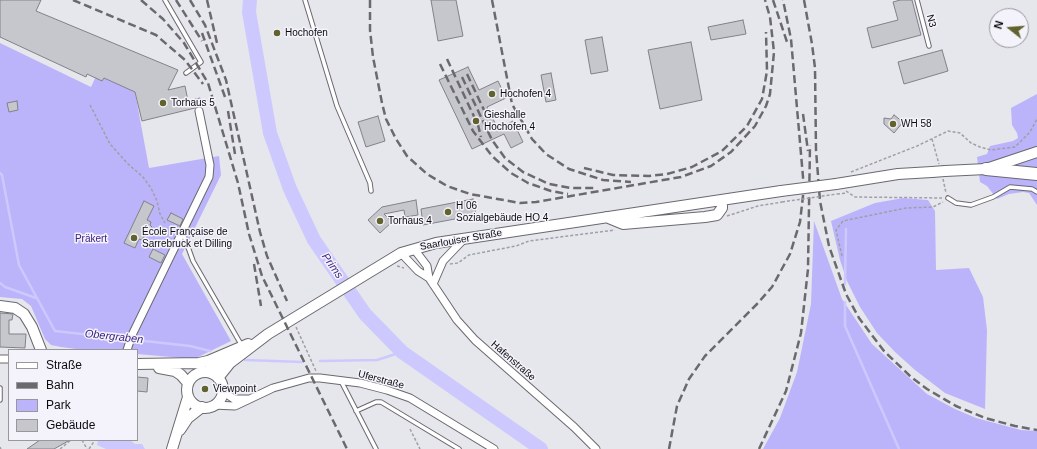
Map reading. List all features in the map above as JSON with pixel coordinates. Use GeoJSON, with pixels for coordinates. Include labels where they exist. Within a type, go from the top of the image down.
{"type":"FeatureCollection","features":[{"type":"Feature","properties":{"kind":"main road","name":"Saarlouiser Straße"},"geometry":{"type":"LineString","coordinates":[[138,364],[199,363],[208,361],[242,347],[268,334],[296,316],[389,263],[400,253],[414,249],[464,239],[605,217],[781,192],[838,187],[898,174],[986,169],[1037,152]]}},
{"type":"Feature","properties":{"kind":"main road"},"geometry":{"type":"LineString","coordinates":[[986,169],[1037,174]]}},
{"type":"Feature","properties":{"kind":"main road"},"geometry":{"type":"LineString","coordinates":[[605,217],[623,224],[705,217],[717,215],[722,208],[722,200]]}},
{"type":"Feature","properties":{"kind":"main road"},"geometry":{"type":"LineString","coordinates":[[0,306],[15,308],[24,314],[32,327],[40,349]]}},
{"type":"Feature","properties":{"kind":"main road","name":"Saarlouiser Straße"},"geometry":{"type":"LineString","coordinates":[[218,378],[230,363],[268,334]]}},
{"type":"Feature","properties":{"kind":"main road","name":"Saarlouiser Straße"},"geometry":{"type":"LineString","coordinates":[[207,372],[255,341]]}},
{"type":"Feature","properties":{"kind":"main road","name":"Saarlouiser Straße"},"geometry":{"type":"LineString","coordinates":[[138,364],[175,372],[191,380]]}},
{"type":"Feature","properties":{"kind":"main road"},"geometry":{"type":"LineString","coordinates":[[172,449],[188,397],[191,380],[201,372],[207,372],[218,378],[222,391],[218,401],[213,405],[202,407],[188,418],[176,437]]}},
{"type":"Feature","properties":{"kind":"main road"},"geometry":{"type":"LineString","coordinates":[[188,397],[192,402],[202,407]]}},
{"type":"Feature","properties":{"kind":"street"},"geometry":{"type":"LineString","coordinates":[[127,347],[209,177],[210,165],[199,111]]}},
{"type":"Feature","properties":{"kind":"street"},"geometry":{"type":"LineString","coordinates":[[433,284],[442,261],[464,239]]}},
{"type":"Feature","properties":{"kind":"street","name":"Hafenstraße"},"geometry":{"type":"LineString","coordinates":[[414,249],[427,266],[429,278]]}},
{"type":"Feature","properties":{"kind":"street","name":"Hafenstraße"},"geometry":{"type":"LineString","coordinates":[[400,253],[415,268],[429,278],[457,320],[475,340],[574,427],[596,449]]}},
{"type":"Feature","properties":{"kind":"street","name":"Uferstraße"},"geometry":{"type":"LineString","coordinates":[[213,405],[235,406],[273,388],[296,380],[320,378],[341,381],[387,390],[410,398],[494,449]]}},
{"type":"Feature","properties":{"kind":"street","name":"Uferstraße"},"geometry":{"type":"LineString","coordinates":[[222,391],[234,399],[251,398]]}},
{"type":"Feature","properties":{"kind":"lane"},"geometry":{"type":"LineString","coordinates":[[165,0],[201,62],[186,73]]}},
{"type":"Feature","properties":{"kind":"lane"},"geometry":{"type":"LineString","coordinates":[[305,0],[336,106],[370,183],[371,191]]}},
{"type":"Feature","properties":{"kind":"lane","name":"N3"},"geometry":{"type":"LineString","coordinates":[[917,0],[929,46]]}},
{"type":"Feature","properties":{"kind":"lane"},"geometry":{"type":"LineString","coordinates":[[948,198],[956,203],[971,205],[993,197],[1010,187],[1032,189],[1037,192]]}},
{"type":"Feature","properties":{"kind":"lane"},"geometry":{"type":"LineString","coordinates":[[183,230],[184,238],[193,261],[242,347]]}},
{"type":"Feature","properties":{"kind":"lane"},"geometry":{"type":"LineString","coordinates":[[341,381],[376,449]]}},
{"type":"Feature","properties":{"kind":"lane"},"geometry":{"type":"LineString","coordinates":[[0,388],[0,400]]}},
{"type":"Feature","properties":{"kind":"lane"},"geometry":{"type":"LineString","coordinates":[[356,411],[376,402],[381,402],[459,449]]}},
{"type":"Feature","properties":{"kind":"path"},"geometry":{"type":"LineString","coordinates":[[90,105],[110,144],[127,163],[143,177],[151,188],[157,201],[160,214],[165,223]]}},
{"type":"Feature","properties":{"kind":"path"},"geometry":{"type":"LineString","coordinates":[[724,218],[758,206],[782,202],[838,187],[857,169],[917,146],[948,131],[954,130],[960,133],[971,143],[991,150],[1015,147],[1030,132],[1037,119]]}},
{"type":"Feature","properties":{"kind":"path"},"geometry":{"type":"LineString","coordinates":[[838,187],[855,196],[948,198]]}},
{"type":"Feature","properties":{"kind":"path"},"geometry":{"type":"LineString","coordinates":[[838,187],[847,193]]}},
{"type":"Feature","properties":{"kind":"path"},"geometry":{"type":"LineString","coordinates":[[842,256],[836,230],[843,221],[906,208],[933,207],[948,198]]}},
{"type":"Feature","properties":{"kind":"path"},"geometry":{"type":"LineString","coordinates":[[442,261],[450,264],[456,264],[469,255],[516,246],[526,242],[616,230]]}},
{"type":"Feature","properties":{"kind":"path"},"geometry":{"type":"LineString","coordinates":[[389,263],[411,270],[415,268]]}},
{"type":"Feature","properties":{"kind":"path"},"geometry":{"type":"LineString","coordinates":[[296,316],[315,368]]}},
{"type":"Feature","properties":{"kind":"path"},"geometry":{"type":"LineString","coordinates":[[410,430],[420,449]]}},
{"type":"Feature","properties":{"kind":"path"},"geometry":{"type":"LineString","coordinates":[[60,449],[70,441]]}},
{"type":"Feature","properties":{"kind":"path"},"geometry":{"type":"LineString","coordinates":[[88,449],[94,441]]}},
{"type":"Feature","properties":{"kind":"green space","name":"Präkert"},"geometry":{"type":"Polygon","coordinates":[[[0,43],[91,87],[97,74],[135,92],[149,168],[219,156],[221,175],[182,254],[231,341],[194,359],[138,354],[138,349],[76,349],[61,347],[51,345],[45,339],[31,306],[22,299],[0,297],[0,43]]]}},
{"type":"Feature","properties":{"kind":"green space"},"geometry":{"type":"Polygon","coordinates":[[[1037,94],[1037,205],[1029,193],[1023,192],[1009,194],[997,199],[987,186],[980,182],[977,157],[987,154],[990,146],[1013,141],[1018,138],[1012,125],[1011,108],[1037,94]]]}},
{"type":"Feature","properties":{"kind":"green space"},"geometry":{"type":"Polygon","coordinates":[[[903,198],[928,200],[935,211],[936,270],[969,268],[983,297],[987,330],[985,409],[945,393],[915,370],[895,352],[877,333],[860,307],[847,281],[840,260],[831,221],[875,203],[903,198]]]}},
{"type":"Feature","properties":{"kind":"green space"},"geometry":{"type":"Polygon","coordinates":[[[814,221],[842,299],[872,344],[927,394],[955,409],[976,418],[1021,430],[1037,431],[1037,449],[763,449],[780,418],[797,372],[811,304],[814,221]]]}},
{"type":"Feature","properties":{"kind":"shaded area"},"geometry":{"type":"Polygon","coordinates":[[[98,441],[131,441],[135,444],[142,444],[145,449],[106,449],[97,445],[98,441]]]}},
{"type":"Feature","properties":{"kind":"building"},"geometry":{"type":"Polygon","coordinates":[[[0,0],[41,0],[36,11],[178,70],[168,90],[185,86],[188,101],[200,98],[202,107],[198,106],[142,121],[135,92],[104,78],[102,81],[87,74],[86,77],[0,37],[0,0]]]}},
{"type":"Feature","properties":{"kind":"building"},"geometry":{"type":"Polygon","coordinates":[[[431,0],[456,0],[463,36],[438,41],[431,0]]]}},
{"type":"Feature","properties":{"kind":"building"},"geometry":{"type":"Polygon","coordinates":[[[900,0],[912,0],[921,35],[872,48],[867,28],[898,20],[893,2],[900,0]]]}},
{"type":"Feature","properties":{"kind":"building"},"geometry":{"type":"Polygon","coordinates":[[[743,20],[746,34],[711,40],[708,27],[743,20]]]}},
{"type":"Feature","properties":{"kind":"building"},"geometry":{"type":"Polygon","coordinates":[[[602,37],[608,71],[591,74],[585,40],[602,37]]]}},
{"type":"Feature","properties":{"kind":"building"},"geometry":{"type":"Polygon","coordinates":[[[691,42],[702,100],[660,109],[648,50],[691,42]]]}},
{"type":"Feature","properties":{"kind":"building"},"geometry":{"type":"Polygon","coordinates":[[[942,50],[948,71],[904,84],[898,62],[942,50]]]}},
{"type":"Feature","properties":{"kind":"building","name":"Gieshalle Hochofen 4"},"geometry":{"type":"Polygon","coordinates":[[[468,67],[479,90],[498,81],[506,98],[487,107],[498,129],[513,121],[523,142],[511,148],[504,134],[472,149],[439,80],[468,67]]]}},
{"type":"Feature","properties":{"kind":"building"},"geometry":{"type":"Polygon","coordinates":[[[551,73],[556,100],[546,102],[541,75],[551,73]]]}},
{"type":"Feature","properties":{"kind":"building"},"geometry":{"type":"Polygon","coordinates":[[[17,101],[18,110],[9,112],[7,103],[17,101]]]}},
{"type":"Feature","properties":{"kind":"building","name":"WH 58"},"geometry":{"type":"Polygon","coordinates":[[[894,115],[903,122],[894,133],[884,124],[884,118],[891,119],[894,115]]]}},
{"type":"Feature","properties":{"kind":"building"},"geometry":{"type":"Polygon","coordinates":[[[378,116],[385,141],[366,147],[358,122],[378,116]]]}},
{"type":"Feature","properties":{"kind":"building","name":"H 06 Sozialgebäude HO 4"},"geometry":{"type":"Polygon","coordinates":[[[473,199],[476,215],[423,225],[421,209],[473,199]]]}},
{"type":"Feature","properties":{"kind":"building"},"geometry":{"type":"Polygon","coordinates":[[[416,200],[418,215],[405,217],[404,210],[384,214],[392,222],[380,233],[368,220],[382,207],[416,200]]]}},
{"type":"Feature","properties":{"kind":"building"},"geometry":{"type":"Polygon","coordinates":[[[144,201],[154,206],[147,220],[151,222],[150,225],[152,227],[149,234],[146,232],[142,240],[139,239],[135,248],[124,243],[144,201]]]}},
{"type":"Feature","properties":{"kind":"building"},"geometry":{"type":"Polygon","coordinates":[[[171,213],[183,219],[180,226],[167,220],[171,213]]]}},
{"type":"Feature","properties":{"kind":"building"},"geometry":{"type":"Polygon","coordinates":[[[153,249],[165,255],[161,263],[149,257],[153,249]]]}},
{"type":"Feature","properties":{"kind":"building"},"geometry":{"type":"Polygon","coordinates":[[[0,313],[13,314],[12,320],[9,320],[9,334],[26,334],[25,348],[0,347],[0,313]]]}},
{"type":"Feature","properties":{"kind":"building"},"geometry":{"type":"Polygon","coordinates":[[[138,377],[148,378],[147,392],[138,391],[138,377]]]}},
{"type":"Feature","properties":{"kind":"building"},"geometry":{"type":"Polygon","coordinates":[[[39,441],[68,441],[54,449],[27,449],[39,441]]]}},
{"type":"Feature","properties":{"kind":"waterway","name":"Prims"},"geometry":{"type":"LineString","coordinates":[[250,0],[249,12],[270,133],[290,189],[314,240],[365,314],[402,352],[541,449]]}},
{"type":"Feature","properties":{"kind":"waterway","name":"Obergraben"},"geometry":{"type":"LineString","coordinates":[[0,173],[2,175],[19,265],[55,331],[190,346],[210,351]]}},
{"type":"Feature","properties":{"kind":"waterway"},"geometry":{"type":"LineString","coordinates":[[845,284],[846,229]]}},
{"type":"Feature","properties":{"kind":"waterway","name":"Obergraben"},"geometry":{"type":"LineString","coordinates":[[0,283],[5,287],[36,298]]}},
{"type":"Feature","properties":{"kind":"waterway"},"geometry":{"type":"LineString","coordinates":[[845,302],[845,326],[899,449]]}},
{"type":"Feature","properties":{"kind":"waterway","name":"Obergraben"},"geometry":{"type":"LineString","coordinates":[[320,361],[377,360],[402,352]]}},
{"type":"Feature","properties":{"kind":"waterway","name":"Obergraben"},"geometry":{"type":"LineString","coordinates":[[245,360],[302,362]]}},
{"type":"Feature","properties":{"kind":"railway"},"geometry":{"type":"LineString","coordinates":[[73,0],[156,35],[185,60],[203,84]]}},
{"type":"Feature","properties":{"kind":"railway"},"geometry":{"type":"LineString","coordinates":[[141,0],[163,19],[184,43],[208,83],[238,183],[249,234],[262,276],[347,449]]}},
{"type":"Feature","properties":{"kind":"railway"},"geometry":{"type":"LineString","coordinates":[[176,0],[202,41]]}},
{"type":"Feature","properties":{"kind":"railway"},"geometry":{"type":"LineString","coordinates":[[190,0],[205,25],[226,80],[260,232],[267,256],[287,301]]}},
{"type":"Feature","properties":{"kind":"railway"},"geometry":{"type":"LineString","coordinates":[[207,0],[217,43]]}},
{"type":"Feature","properties":{"kind":"railway"},"geometry":{"type":"LineString","coordinates":[[370,0],[370,30],[373,57],[382,103],[386,119],[407,156],[427,174],[447,186],[470,194],[520,203],[536,202],[681,177],[711,166],[731,152],[755,126],[766,106],[770,94],[774,52],[770,17],[765,0]]}},
{"type":"Feature","properties":{"kind":"railway"},"geometry":{"type":"LineString","coordinates":[[492,0],[512,104],[532,139],[546,154],[569,169],[603,180],[631,182]]}},
{"type":"Feature","properties":{"kind":"railway"},"geometry":{"type":"LineString","coordinates":[[773,0],[787,42]]}},
{"type":"Feature","properties":{"kind":"railway"},"geometry":{"type":"LineString","coordinates":[[669,449],[677,406],[689,379],[705,356],[772,287],[790,254],[800,222],[803,196],[803,177],[791,39],[783,0]]}},
{"type":"Feature","properties":{"kind":"railway"},"geometry":{"type":"LineString","coordinates":[[804,0],[815,68],[816,150],[820,201],[829,246],[846,294],[859,318],[884,351],[911,377],[927,389],[956,406],[985,418],[1037,430]]}},
{"type":"Feature","properties":{"kind":"railway"},"geometry":{"type":"LineString","coordinates":[[584,168],[613,175],[649,176],[667,174],[692,167],[722,151],[747,126],[762,99],[767,71],[766,32]]}},
{"type":"Feature","properties":{"kind":"railway"},"geometry":{"type":"LineString","coordinates":[[202,33],[225,97]]}},
{"type":"Feature","properties":{"kind":"railway"},"geometry":{"type":"LineString","coordinates":[[447,59],[478,125],[481,137]]}},
{"type":"Feature","properties":{"kind":"railway"},"geometry":{"type":"LineString","coordinates":[[440,64],[473,131],[492,156],[511,173],[528,183],[551,191],[568,194]]}},
{"type":"Feature","properties":{"kind":"railway"},"geometry":{"type":"LineString","coordinates":[[467,74],[484,110]]}},
{"type":"Feature","properties":{"kind":"railway"},"geometry":{"type":"LineString","coordinates":[[462,77],[492,140],[505,158],[523,172],[549,184],[571,188],[594,188]]}},
{"type":"Feature","properties":{"kind":"railway"},"geometry":{"type":"LineString","coordinates":[[228,111],[235,154]]}},
{"type":"Feature","properties":{"kind":"railway"},"geometry":{"type":"LineString","coordinates":[[803,114],[808,151]]}},
{"type":"Feature","properties":{"kind":"railway"},"geometry":{"type":"LineString","coordinates":[[759,449],[786,391],[801,333],[808,269],[810,145]]}},
{"type":"Feature","properties":{"kind":"railway"},"geometry":{"type":"LineString","coordinates":[[254,264],[261,306]]}},
{"type":"Feature","properties":{"kind":"place","name":"Hochofen"},"geometry":{"type":"Point","coordinates":[277,33]}},
{"type":"Feature","properties":{"kind":"place","name":"Hochofen 4"},"geometry":{"type":"Point","coordinates":[492,94]}},
{"type":"Feature","properties":{"kind":"place","name":"Torhaus 5"},"geometry":{"type":"Point","coordinates":[163,103]}},
{"type":"Feature","properties":{"kind":"place","name":"Gieshalle Hochofen 4"},"geometry":{"type":"Point","coordinates":[476,121]}},
{"type":"Feature","properties":{"kind":"place","name":"WH 58"},"geometry":{"type":"Point","coordinates":[893,124]}},
{"type":"Feature","properties":{"kind":"place","name":"H 06 Sozialgebäude HO 4"},"geometry":{"type":"Point","coordinates":[448,212]}},
{"type":"Feature","properties":{"kind":"place","name":"Torhaus 4"},"geometry":{"type":"Point","coordinates":[380,221]}},
{"type":"Feature","properties":{"kind":"place","name":"École Française de Sarrebruck et Dilling"},"geometry":{"type":"Point","coordinates":[134,238]}},
{"type":"Feature","properties":{"kind":"place","name":"Viewpoint"},"geometry":{"type":"Point","coordinates":[205,389]}}]}
